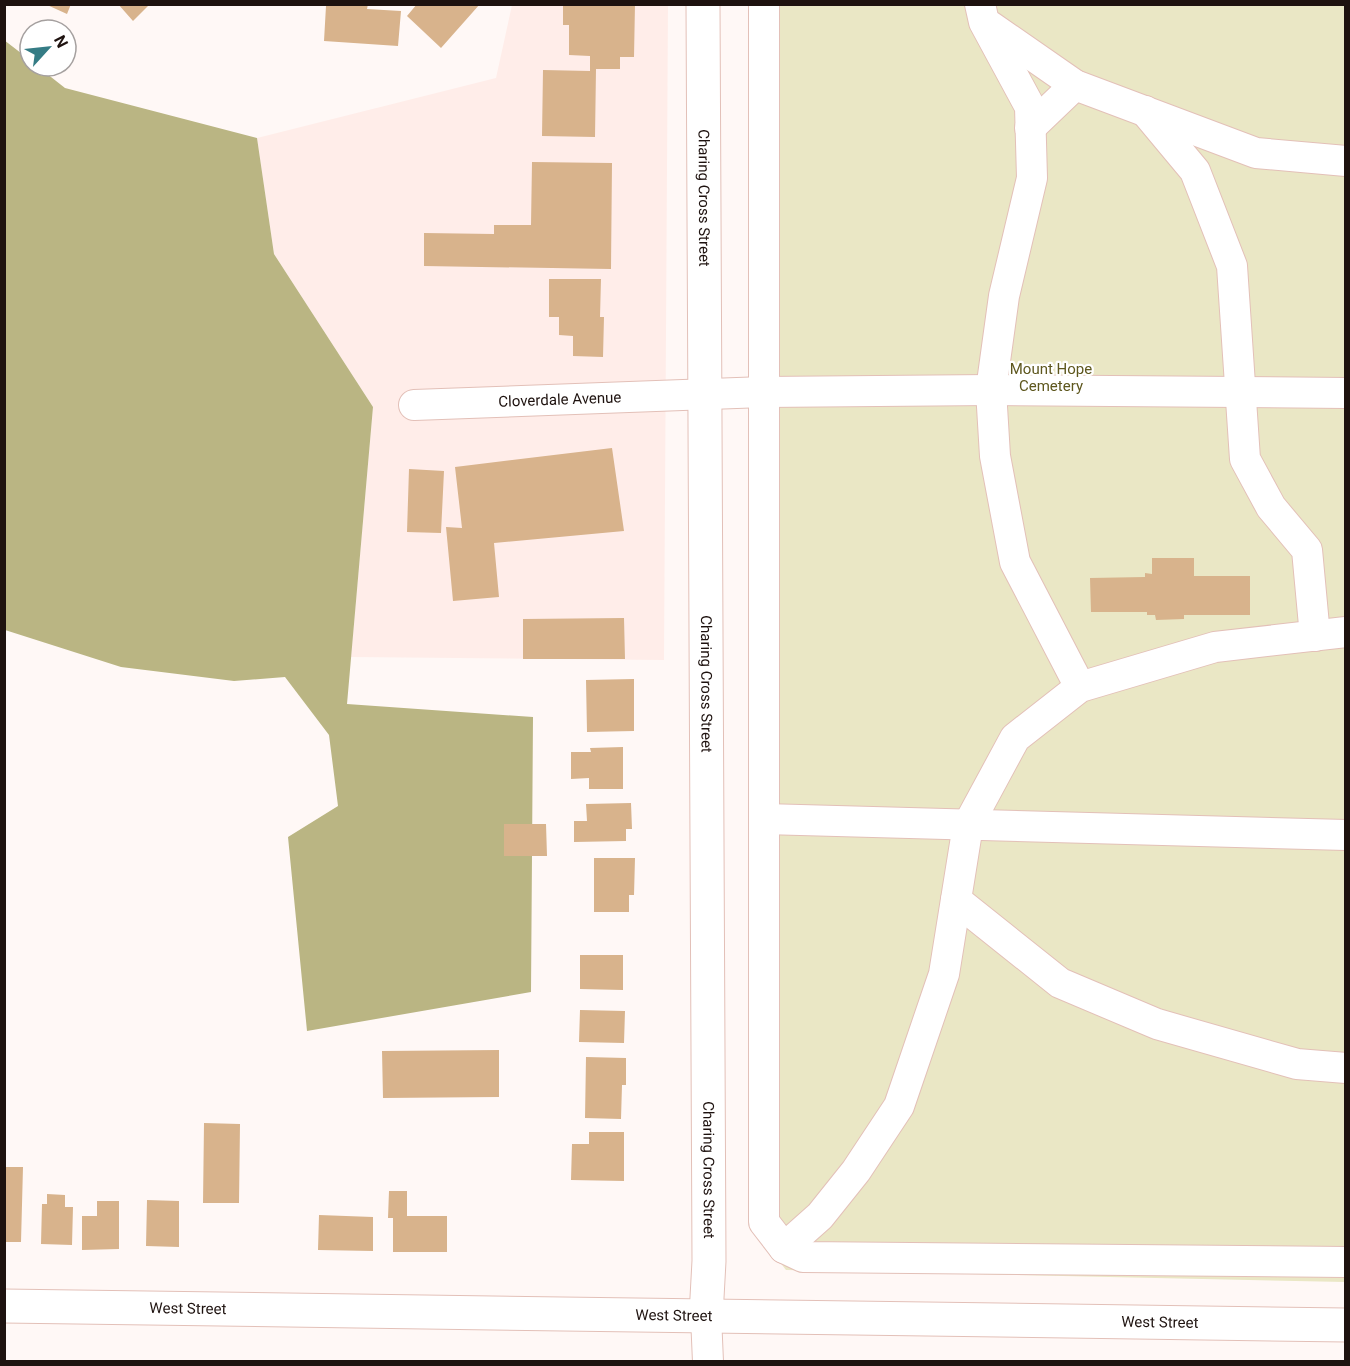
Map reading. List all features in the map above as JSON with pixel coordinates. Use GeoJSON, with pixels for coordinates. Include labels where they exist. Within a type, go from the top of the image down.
{"type":"FeatureCollection","features":[{"type":"Feature","properties":{"kind":"main road","name":"Charing Cross Street"},"geometry":{"type":"LineString","coordinates":[[703,4],[709,1249],[706,1316]]}},
{"type":"Feature","properties":{"kind":"main road","name":"West Street"},"geometry":{"type":"LineString","coordinates":[[4,1306],[1346,1325]]}},
{"type":"Feature","properties":{"kind":"street"},"geometry":{"type":"LineString","coordinates":[[764,4],[764,1222],[784,1248],[803,1257],[1346,1262]]}},
{"type":"Feature","properties":{"kind":"street"},"geometry":{"type":"LineString","coordinates":[[982,13],[1075,85],[1256,153],[1346,161]]}},
{"type":"Feature","properties":{"kind":"street"},"geometry":{"type":"LineString","coordinates":[[982,13],[1030,107],[1032,178],[1004,296],[992,390],[995,456],[1015,562],[1080,687]]}},
{"type":"Feature","properties":{"kind":"street"},"geometry":{"type":"LineString","coordinates":[[1030,128],[1075,85]]}},
{"type":"Feature","properties":{"kind":"street"},"geometry":{"type":"LineString","coordinates":[[1145,111],[1195,171],[1232,266],[1245,459],[1271,507],[1307,550],[1315,636]]}},
{"type":"Feature","properties":{"kind":"street"},"geometry":{"type":"LineString","coordinates":[[1195,171],[1217,138]]}},
{"type":"Feature","properties":{"kind":"street","name":"Cloverdale Avenue"},"geometry":{"type":"LineString","coordinates":[[414,405],[764,392],[992,390],[1346,393]]}},
{"type":"Feature","properties":{"kind":"street"},"geometry":{"type":"LineString","coordinates":[[784,1248],[827,1207],[856,1171],[899,1106],[944,974],[968,825],[1015,738],[1080,687],[1215,647],[1346,632]]}},
{"type":"Feature","properties":{"kind":"street"},"geometry":{"type":"LineString","coordinates":[[764,819],[1346,835]]}},
{"type":"Feature","properties":{"kind":"street"},"geometry":{"type":"LineString","coordinates":[[956,900],[1060,983],[1157,1024],[1297,1064],[1346,1068]]}},
{"type":"Feature","properties":{"kind":"street","name":"Charing Cross Street"},"geometry":{"type":"LineString","coordinates":[[706,1316],[708,1362]]}},
{"type":"Feature","properties":{"kind":"shaded area"},"geometry":{"type":"Polygon","coordinates":[[[512,5],[668,5],[664,660],[351,657],[373,407],[274,254],[257,138],[496,78],[512,5]]]}},
{"type":"Feature","properties":{"kind":"shaded area"},"geometry":{"type":"Polygon","coordinates":[[[4,40],[18,51],[18,78],[52,78],[65,88],[257,138],[274,254],[373,407],[347,704],[533,717],[531,992],[307,1031],[288,837],[338,806],[329,735],[285,677],[234,681],[121,667],[5,630],[4,40]]]}},
{"type":"Feature","properties":{"kind":"green space","name":"Mount Hope Cemetery"},"geometry":{"type":"Polygon","coordinates":[[[754,5],[1345,5],[1345,1282],[786,1270],[763,1240],[754,5]]]}},
{"type":"Feature","properties":{"kind":"building"},"geometry":{"type":"Polygon","coordinates":[[[45,4],[71,4],[67,14],[45,4]]]}},
{"type":"Feature","properties":{"kind":"building"},"geometry":{"type":"Polygon","coordinates":[[[118,4],[150,4],[133,21],[118,4]]]}},
{"type":"Feature","properties":{"kind":"building"},"geometry":{"type":"Polygon","coordinates":[[[368,4],[367,9],[401,11],[398,46],[324,41],[326,6],[368,4]]]}},
{"type":"Feature","properties":{"kind":"building"},"geometry":{"type":"Polygon","coordinates":[[[417,4],[480,4],[441,48],[407,16],[417,4]]]}},
{"type":"Feature","properties":{"kind":"building"},"geometry":{"type":"Polygon","coordinates":[[[563,4],[635,4],[634,57],[620,57],[620,69],[596,69],[595,137],[542,136],[543,70],[590,71],[590,56],[569,55],[569,25],[563,25],[563,4]]]}},
{"type":"Feature","properties":{"kind":"building"},"geometry":{"type":"Polygon","coordinates":[[[532,162],[612,163],[611,269],[424,266],[424,233],[494,234],[494,225],[531,225],[532,162]]]}},
{"type":"Feature","properties":{"kind":"building"},"geometry":{"type":"Polygon","coordinates":[[[549,279],[601,279],[600,317],[604,317],[603,357],[573,356],[573,336],[559,335],[559,317],[549,317],[549,279]]]}},
{"type":"Feature","properties":{"kind":"building"},"geometry":{"type":"Polygon","coordinates":[[[612,448],[624,531],[494,543],[499,597],[453,601],[446,527],[462,528],[455,467],[612,448]]]}},
{"type":"Feature","properties":{"kind":"building"},"geometry":{"type":"Polygon","coordinates":[[[409,469],[444,471],[441,533],[407,532],[409,469]]]}},
{"type":"Feature","properties":{"kind":"building"},"geometry":{"type":"Polygon","coordinates":[[[1152,558],[1194,558],[1194,576],[1250,576],[1250,615],[1184,615],[1184,619],[1156,620],[1155,615],[1147,615],[1147,612],[1091,612],[1090,578],[1145,577],[1145,573],[1152,574],[1152,558]]]}},
{"type":"Feature","properties":{"kind":"building"},"geometry":{"type":"Polygon","coordinates":[[[624,618],[625,659],[523,659],[523,619],[624,618]]]}},
{"type":"Feature","properties":{"kind":"building"},"geometry":{"type":"Polygon","coordinates":[[[634,679],[634,731],[587,732],[586,680],[634,679]]]}},
{"type":"Feature","properties":{"kind":"building"},"geometry":{"type":"Polygon","coordinates":[[[623,747],[623,789],[589,789],[589,778],[571,779],[571,752],[591,752],[590,748],[623,747]]]}},
{"type":"Feature","properties":{"kind":"building"},"geometry":{"type":"Polygon","coordinates":[[[631,803],[632,829],[626,829],[626,841],[574,842],[574,821],[587,821],[586,804],[631,803]]]}},
{"type":"Feature","properties":{"kind":"building"},"geometry":{"type":"Polygon","coordinates":[[[504,824],[546,824],[547,856],[504,856],[504,824]]]}},
{"type":"Feature","properties":{"kind":"building"},"geometry":{"type":"Polygon","coordinates":[[[594,858],[635,858],[634,895],[629,895],[629,912],[594,912],[594,858]]]}},
{"type":"Feature","properties":{"kind":"building"},"geometry":{"type":"Polygon","coordinates":[[[580,955],[623,955],[623,990],[580,989],[580,955]]]}},
{"type":"Feature","properties":{"kind":"building"},"geometry":{"type":"Polygon","coordinates":[[[580,1010],[625,1011],[624,1043],[579,1042],[580,1010]]]}},
{"type":"Feature","properties":{"kind":"building"},"geometry":{"type":"Polygon","coordinates":[[[499,1050],[499,1097],[383,1098],[382,1051],[499,1050]]]}},
{"type":"Feature","properties":{"kind":"building"},"geometry":{"type":"Polygon","coordinates":[[[586,1057],[626,1058],[626,1085],[622,1085],[621,1119],[585,1118],[586,1057]]]}},
{"type":"Feature","properties":{"kind":"building"},"geometry":{"type":"Polygon","coordinates":[[[204,1123],[240,1124],[239,1203],[203,1203],[204,1123]]]}},
{"type":"Feature","properties":{"kind":"building"},"geometry":{"type":"Polygon","coordinates":[[[589,1132],[624,1132],[624,1181],[571,1180],[572,1144],[589,1144],[589,1132]]]}},
{"type":"Feature","properties":{"kind":"building"},"geometry":{"type":"Polygon","coordinates":[[[4,1167],[23,1167],[21,1242],[4,1242],[4,1167]]]}},
{"type":"Feature","properties":{"kind":"building"},"geometry":{"type":"Polygon","coordinates":[[[389,1191],[407,1191],[407,1216],[447,1216],[447,1252],[393,1252],[393,1218],[388,1218],[389,1191]]]}},
{"type":"Feature","properties":{"kind":"building"},"geometry":{"type":"Polygon","coordinates":[[[47,1194],[65,1195],[65,1207],[73,1207],[72,1245],[41,1244],[42,1204],[47,1204],[47,1194]]]}},
{"type":"Feature","properties":{"kind":"building"},"geometry":{"type":"Polygon","coordinates":[[[147,1200],[179,1201],[179,1247],[146,1246],[147,1200]]]}},
{"type":"Feature","properties":{"kind":"building"},"geometry":{"type":"Polygon","coordinates":[[[97,1201],[119,1201],[119,1249],[82,1250],[82,1216],[97,1216],[97,1201]]]}},
{"type":"Feature","properties":{"kind":"building"},"geometry":{"type":"Polygon","coordinates":[[[319,1215],[373,1217],[373,1251],[318,1250],[319,1215]]]}}]}
